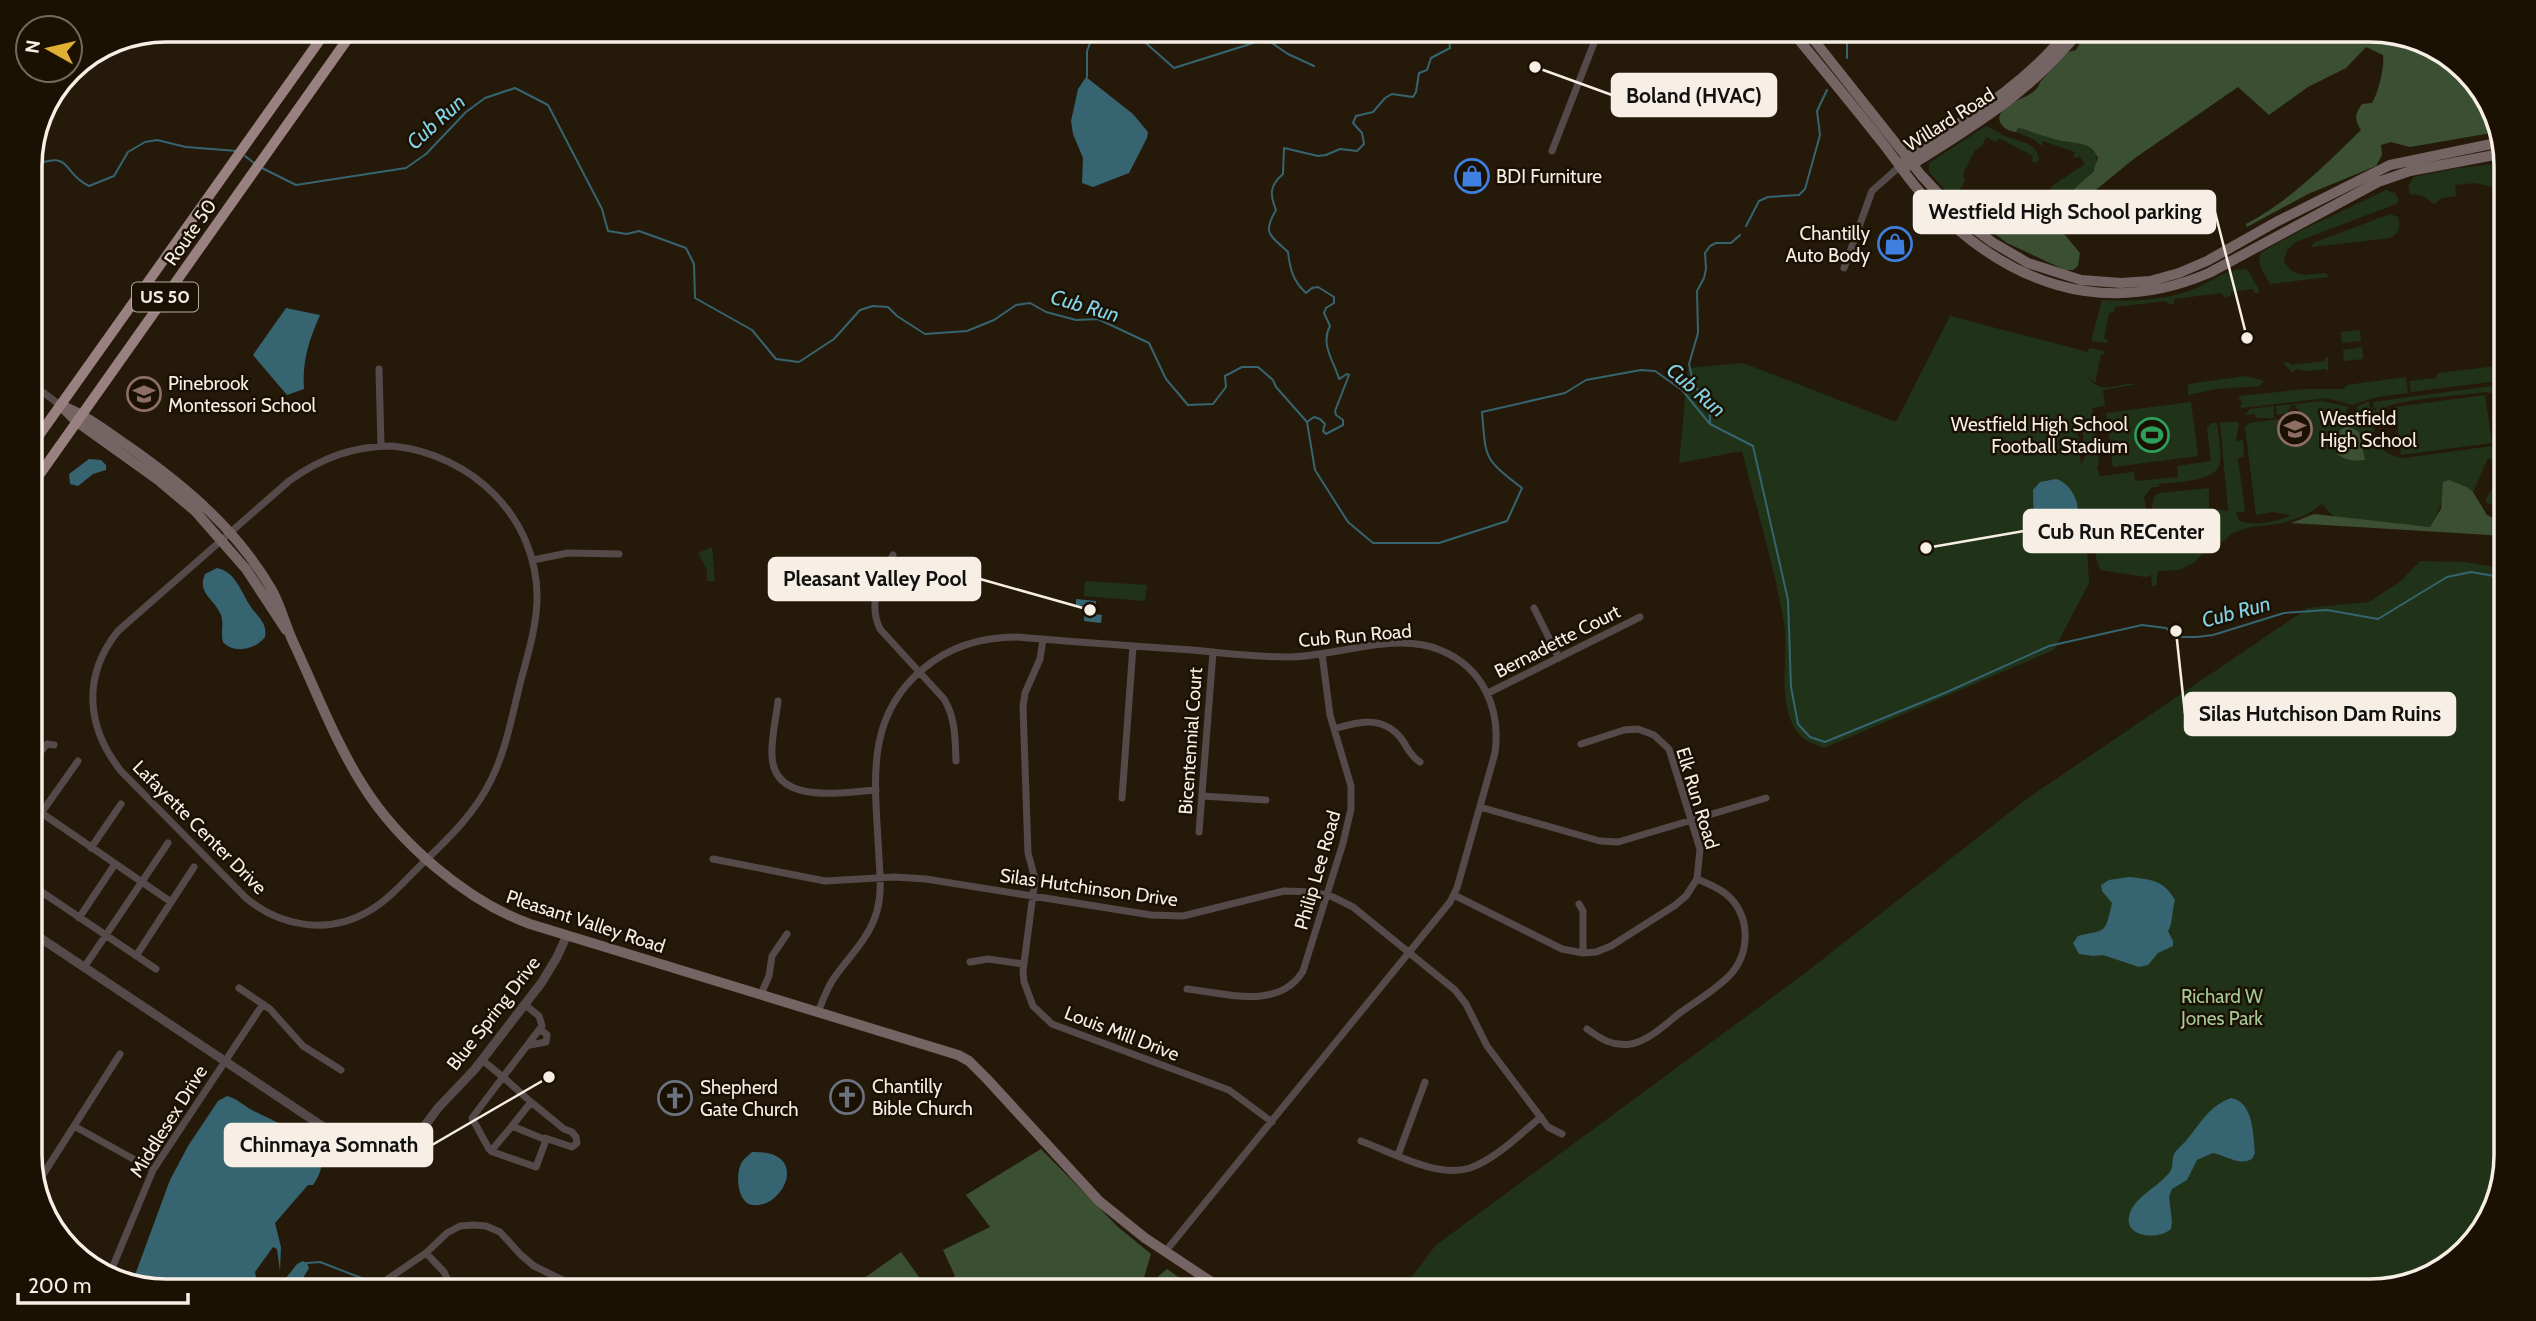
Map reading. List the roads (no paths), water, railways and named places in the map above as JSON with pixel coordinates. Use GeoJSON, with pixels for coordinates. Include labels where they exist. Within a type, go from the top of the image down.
{"type":"FeatureCollection","features":[{"type":"Feature","properties":{"kind":"highway","name":"Route 50"},"geometry":{"type":"LineString","coordinates":[[42,431],[318,42]]}},
{"type":"Feature","properties":{"kind":"highway","name":"Route 50"},"geometry":{"type":"LineString","coordinates":[[42,471],[346,42]]}},
{"type":"Feature","properties":{"kind":"main road"},"geometry":{"type":"LineString","coordinates":[[1800,42],[1899,167],[1947,219],[2002,261],[2029,276],[2059,287],[2115,294],[2163,289],[2209,273],[2361,190],[2394,176],[2494,155]]}},
{"type":"Feature","properties":{"kind":"main road"},"geometry":{"type":"LineString","coordinates":[[1816,42],[1910,161],[1941,198],[1964,220],[1992,242],[2038,268],[2065,277],[2094,282],[2150,281],[2190,269],[2390,165],[2492,144]]}},
{"type":"Feature","properties":{"kind":"main road","name":"Willard Road"},"geometry":{"type":"LineString","coordinates":[[1910,161],[2008,89],[2040,62],[2058,42]]}},
{"type":"Feature","properties":{"kind":"main road","name":"Willard Road"},"geometry":{"type":"LineString","coordinates":[[1899,167],[1998,110],[2032,83],[2071,42]]}},
{"type":"Feature","properties":{"kind":"main road","name":"Pleasant Valley Road"},"geometry":{"type":"LineString","coordinates":[[60,405],[226,536],[271,589],[280,605],[289,634],[363,786],[387,818],[445,876],[483,903],[516,919],[958,1055],[969,1061],[987,1079],[1087,1190],[1145,1238],[1207,1279]]}},
{"type":"Feature","properties":{"kind":"street"},"geometry":{"type":"LineString","coordinates":[[1552,151],[1595,42]]}},
{"type":"Feature","properties":{"kind":"street"},"geometry":{"type":"LineString","coordinates":[[1844,268],[1872,191],[1899,167]]}},
{"type":"Feature","properties":{"kind":"street"},"geometry":{"type":"LineString","coordinates":[[379,369],[381,446]]}},
{"type":"Feature","properties":{"kind":"street"},"geometry":{"type":"LineString","coordinates":[[42,393],[60,405]]}},
{"type":"Feature","properties":{"kind":"street","name":"Lafayette Center Drive"},"geometry":{"type":"LineString","coordinates":[[381,446],[406,448],[438,456],[474,475],[496,495],[511,513],[533,559],[537,587],[536,617],[498,764],[473,810],[381,903],[359,917],[342,923],[317,926],[287,921],[265,912],[246,898],[111,758],[101,739],[94,713],[94,682],[102,657],[112,639],[127,622],[289,481],[315,464],[355,449],[381,446]]}},
{"type":"Feature","properties":{"kind":"street"},"geometry":{"type":"LineString","coordinates":[[533,559],[583,552],[619,554]]}},
{"type":"Feature","properties":{"kind":"street"},"geometry":{"type":"LineString","coordinates":[[893,555],[876,593],[874,615],[880,629],[950,709],[956,761]]}},
{"type":"Feature","properties":{"kind":"street"},"geometry":{"type":"LineString","coordinates":[[1534,608],[1559,658]]}},
{"type":"Feature","properties":{"kind":"street","name":"Bernadette Court"},"geometry":{"type":"LineString","coordinates":[[1488,693],[1640,617]]}},
{"type":"Feature","properties":{"kind":"street","name":"Cub Run Road"},"geometry":{"type":"LineString","coordinates":[[818,1012],[832,980],[867,935],[877,910],[881,878],[875,761],[880,734],[895,700],[906,684],[933,660],[952,649],[985,639],[1017,637],[1283,657],[1394,644],[1424,645],[1442,650],[1460,661],[1477,677],[1488,693],[1495,714],[1497,740],[1454,895],[1165,1252]]}},
{"type":"Feature","properties":{"kind":"street","name":"Louis Mill Drive"},"geometry":{"type":"LineString","coordinates":[[1043,639],[1040,659],[1025,693],[1023,708],[1028,853],[1035,879],[1035,896],[1024,964],[1024,982],[1029,999],[1043,1018],[1052,1024],[1235,1092],[1272,1122]]}},
{"type":"Feature","properties":{"kind":"street"},"geometry":{"type":"LineString","coordinates":[[1122,798],[1133,646]]}},
{"type":"Feature","properties":{"kind":"street","name":"Bicentennial Court"},"geometry":{"type":"LineString","coordinates":[[1199,832],[1213,652]]}},
{"type":"Feature","properties":{"kind":"street","name":"Philip Lee Road"},"geometry":{"type":"LineString","coordinates":[[1187,989],[1264,996],[1290,987],[1303,971],[1351,809],[1351,786],[1329,715],[1322,653]]}},
{"type":"Feature","properties":{"kind":"street"},"geometry":{"type":"LineString","coordinates":[[778,701],[772,757],[777,773],[786,783],[808,793],[876,790]]}},
{"type":"Feature","properties":{"kind":"street"},"geometry":{"type":"LineString","coordinates":[[1334,729],[1358,722],[1380,723],[1393,730],[1411,757],[1420,762]]}},
{"type":"Feature","properties":{"kind":"street","name":"Elk Run Road"},"geometry":{"type":"LineString","coordinates":[[1581,744],[1629,730],[1642,730],[1664,743],[1671,753],[1700,854],[1697,879],[1686,896],[1611,946],[1597,952],[1583,953]]}},
{"type":"Feature","properties":{"kind":"street"},"geometry":{"type":"LineString","coordinates":[[42,750],[47,744],[54,745]]}},
{"type":"Feature","properties":{"kind":"street"},"geometry":{"type":"LineString","coordinates":[[42,812],[78,761]]}},
{"type":"Feature","properties":{"kind":"street"},"geometry":{"type":"LineString","coordinates":[[1202,796],[1266,800]]}},
{"type":"Feature","properties":{"kind":"street"},"geometry":{"type":"LineString","coordinates":[[1480,807],[1612,842],[1629,841],[1766,798]]}},
{"type":"Feature","properties":{"kind":"street"},"geometry":{"type":"LineString","coordinates":[[91,848],[121,804]]}},
{"type":"Feature","properties":{"kind":"street"},"geometry":{"type":"LineString","coordinates":[[42,814],[171,902]]}},
{"type":"Feature","properties":{"kind":"street"},"geometry":{"type":"LineString","coordinates":[[85,966],[167,844]]}},
{"type":"Feature","properties":{"kind":"street","name":"Silas Hutchinson Drive"},"geometry":{"type":"LineString","coordinates":[[713,859],[825,881],[912,877],[1151,915],[1179,917],[1284,891],[1304,890],[1327,895],[1353,907],[1461,996],[1487,1045],[1541,1117],[1552,1130],[1562,1134]]}},
{"type":"Feature","properties":{"kind":"street"},"geometry":{"type":"LineString","coordinates":[[79,918],[115,864]]}},
{"type":"Feature","properties":{"kind":"street"},"geometry":{"type":"LineString","coordinates":[[135,956],[194,867]]}},
{"type":"Feature","properties":{"kind":"street"},"geometry":{"type":"LineString","coordinates":[[1587,1029],[1600,1039],[1615,1044],[1638,1042],[1723,981],[1735,968],[1745,943],[1740,912],[1726,894],[1697,879]]}},
{"type":"Feature","properties":{"kind":"street"},"geometry":{"type":"LineString","coordinates":[[42,892],[156,969]]}},
{"type":"Feature","properties":{"kind":"street"},"geometry":{"type":"LineString","coordinates":[[1454,895],[1556,946],[1583,953],[1583,911],[1579,904]]}},
{"type":"Feature","properties":{"kind":"street"},"geometry":{"type":"LineString","coordinates":[[761,994],[769,976],[772,956],[787,934]]}},
{"type":"Feature","properties":{"kind":"street","name":"Blue Spring Drive"},"geometry":{"type":"LineString","coordinates":[[225,1060],[376,1161],[392,1161],[403,1155],[438,1108],[482,1060],[552,967],[567,935]]}},
{"type":"Feature","properties":{"kind":"street"},"geometry":{"type":"LineString","coordinates":[[42,939],[225,1060]]}},
{"type":"Feature","properties":{"kind":"street"},"geometry":{"type":"LineString","coordinates":[[970,962],[984,959],[1024,964]]}},
{"type":"Feature","properties":{"kind":"street"},"geometry":{"type":"LineString","coordinates":[[239,988],[263,1004],[303,1046],[341,1070]]}},
{"type":"Feature","properties":{"kind":"street","name":"Middlesex Drive"},"geometry":{"type":"LineString","coordinates":[[113,1267],[153,1170],[263,1004]]}},
{"type":"Feature","properties":{"kind":"street"},"geometry":{"type":"LineString","coordinates":[[524,1004],[539,1016],[541,1030],[472,1118],[491,1151],[536,1167],[546,1140],[544,1138]]}},
{"type":"Feature","properties":{"kind":"street"},"geometry":{"type":"LineString","coordinates":[[43,1174],[120,1054]]}},
{"type":"Feature","properties":{"kind":"street"},"geometry":{"type":"LineString","coordinates":[[482,1060],[575,1135],[577,1143],[572,1147],[512,1126]]}},
{"type":"Feature","properties":{"kind":"street"},"geometry":{"type":"LineString","coordinates":[[1398,1155],[1425,1082]]}},
{"type":"Feature","properties":{"kind":"street"},"geometry":{"type":"LineString","coordinates":[[491,1151],[531,1102]]}},
{"type":"Feature","properties":{"kind":"street"},"geometry":{"type":"LineString","coordinates":[[1361,1141],[1441,1170],[1463,1170],[1485,1160],[1541,1117]]}},
{"type":"Feature","properties":{"kind":"street"},"geometry":{"type":"LineString","coordinates":[[74,1126],[153,1170]]}},
{"type":"Feature","properties":{"kind":"street"},"geometry":{"type":"LineString","coordinates":[[388,1279],[460,1226],[486,1226],[500,1232],[534,1266],[561,1279]]}},
{"type":"Feature","properties":{"kind":"street"},"geometry":{"type":"LineString","coordinates":[[426,1253],[447,1279]]}},
{"type":"Feature","properties":{"kind":"water"},"geometry":{"type":"Polygon","coordinates":[[[1086,77],[1133,114],[1148,132],[1129,173],[1093,187],[1082,183],[1083,158],[1073,134],[1071,121],[1078,89],[1086,77]]]}},
{"type":"Feature","properties":{"kind":"water"},"geometry":{"type":"Polygon","coordinates":[[[286,308],[320,315],[307,351],[304,389],[287,395],[253,355],[286,308]]]}},
{"type":"Feature","properties":{"kind":"water"},"geometry":{"type":"Polygon","coordinates":[[[89,459],[101,460],[106,465],[106,470],[93,474],[78,486],[70,484],[69,474],[89,459]]]}},
{"type":"Feature","properties":{"kind":"water"},"geometry":{"type":"Polygon","coordinates":[[[2056,479],[2066,485],[2074,495],[2077,514],[2075,520],[2063,529],[2038,535],[2034,531],[2033,490],[2040,482],[2056,479]]]}},
{"type":"Feature","properties":{"kind":"water"},"geometry":{"type":"Polygon","coordinates":[[[217,568],[233,577],[263,623],[265,637],[256,645],[238,649],[223,642],[221,616],[203,586],[205,574],[217,568]]]}},
{"type":"Feature","properties":{"kind":"water"},"geometry":{"type":"Polygon","coordinates":[[[1076,599],[1096,601],[1095,614],[1102,615],[1101,623],[1084,621],[1085,606],[1076,605],[1076,599]]]}},
{"type":"Feature","properties":{"kind":"water"},"geometry":{"type":"Polygon","coordinates":[[[2129,877],[2156,882],[2171,893],[2175,900],[2168,931],[2173,946],[2158,953],[2148,965],[2139,967],[2103,955],[2079,954],[2073,943],[2078,936],[2103,929],[2108,921],[2112,903],[2102,891],[2101,885],[2109,880],[2129,877]]]}},
{"type":"Feature","properties":{"kind":"water"},"geometry":{"type":"Polygon","coordinates":[[[227,1096],[279,1124],[311,1144],[321,1159],[320,1173],[313,1185],[308,1185],[275,1223],[281,1247],[280,1271],[277,1249],[273,1247],[255,1272],[256,1279],[166,1279],[135,1275],[170,1180],[188,1146],[218,1101],[227,1096]]]}},
{"type":"Feature","properties":{"kind":"water"},"geometry":{"type":"Polygon","coordinates":[[[2231,1098],[2244,1106],[2251,1120],[2255,1153],[2252,1159],[2238,1161],[2213,1153],[2197,1160],[2187,1180],[2172,1189],[2169,1197],[2171,1229],[2150,1236],[2136,1232],[2129,1221],[2133,1207],[2167,1176],[2172,1168],[2174,1154],[2205,1117],[2216,1106],[2231,1098]]]}},
{"type":"Feature","properties":{"kind":"water"},"geometry":{"type":"Polygon","coordinates":[[[752,1152],[770,1154],[782,1160],[787,1169],[782,1189],[764,1204],[748,1203],[739,1188],[739,1169],[752,1152]]]}},
{"type":"Feature","properties":{"kind":"water"},"geometry":{"type":"Polygon","coordinates":[[[303,1261],[309,1268],[302,1279],[286,1279],[286,1278],[297,1264],[303,1261]]]}},
{"type":"Feature","properties":{"kind":"waterway"},"geometry":{"type":"LineString","coordinates":[[1087,77],[1087,51],[1090,42]]}},
{"type":"Feature","properties":{"kind":"waterway"},"geometry":{"type":"LineString","coordinates":[[1145,42],[1174,68],[1256,42]]}},
{"type":"Feature","properties":{"kind":"waterway"},"geometry":{"type":"LineString","coordinates":[[1270,42],[1314,66]]}},
{"type":"Feature","properties":{"kind":"waterway"},"geometry":{"type":"LineString","coordinates":[[1307,422],[1314,417],[1320,419],[1325,424],[1323,431],[1326,434],[1343,425],[1343,420],[1335,411],[1349,375],[1339,379],[1327,346],[1330,326],[1324,313],[1326,308],[1334,303],[1334,297],[1318,287],[1306,293],[1293,274],[1288,252],[1270,234],[1269,224],[1276,210],[1272,191],[1283,174],[1284,148],[1318,156],[1340,149],[1357,151],[1364,144],[1362,133],[1353,123],[1356,116],[1373,112],[1392,94],[1413,97],[1419,73],[1427,70],[1431,58],[1450,48],[1449,42]]}},
{"type":"Feature","properties":{"kind":"waterway"},"geometry":{"type":"LineString","coordinates":[[1847,42],[1847,58]]}},
{"type":"Feature","properties":{"kind":"waterway","name":"Cub Run"},"geometry":{"type":"LineString","coordinates":[[262,168],[296,185],[406,168],[426,154],[466,112],[485,98],[515,88],[548,105],[602,209],[608,231],[627,234],[639,231],[686,248],[694,264],[695,298],[752,330],[776,359],[799,362],[834,339],[860,310],[873,306],[888,307],[925,334],[967,331],[994,320],[1016,305],[1030,303],[1046,312],[1076,320],[1098,319],[1149,343],[1166,379],[1188,405],[1213,404],[1226,387],[1225,376],[1242,367],[1258,367],[1273,380],[1307,422],[1315,470],[1348,522],[1373,543],[1439,543],[1507,521],[1522,488],[1500,470],[1489,456],[1484,439],[1482,412],[1565,393],[1586,380],[1641,370],[1655,371],[1682,390],[1710,424],[1753,446],[1788,600],[1791,687],[1798,724],[1810,737],[1825,742],[1947,692],[2049,646],[2142,625],[2166,628],[2177,637],[2213,635],[2284,613],[2327,610],[2378,619],[2447,577],[2471,572],[2494,576]]}},
{"type":"Feature","properties":{"kind":"waterway"},"geometry":{"type":"LineString","coordinates":[[1746,226],[1759,201],[1768,197],[1799,195],[1805,189],[1820,135],[1817,111],[1827,90]]}},
{"type":"Feature","properties":{"kind":"waterway","name":"Cub Run"},"geometry":{"type":"LineString","coordinates":[[42,163],[60,161],[89,186],[114,176],[128,152],[145,142],[157,140],[186,147],[237,151]]}},
{"type":"Feature","properties":{"kind":"waterway","name":"Cub Run"},"geometry":{"type":"LineString","coordinates":[[245,156],[254,163]]}},
{"type":"Feature","properties":{"kind":"waterway"},"geometry":{"type":"LineString","coordinates":[[1710,424],[1710,415],[1693,381],[1689,364],[1698,333],[1697,291],[1704,278],[1705,253],[1710,246],[1716,243],[1731,243],[1740,235]]}},
{"type":"Feature","properties":{"kind":"waterway"},"geometry":{"type":"LineString","coordinates":[[307,1263],[320,1262],[364,1279]]}},
{"type":"Feature","properties":{"kind":"place","name":"Boland (HVAC)"},"geometry":{"type":"Point","coordinates":[1535,67]}},
{"type":"Feature","properties":{"kind":"place","name":"BDI Furniture"},"geometry":{"type":"Point","coordinates":[1472,176]}},
{"type":"Feature","properties":{"kind":"place","name":"Chantilly Auto Body"},"geometry":{"type":"Point","coordinates":[1895,244]}},
{"type":"Feature","properties":{"kind":"place","name":"Westfield High School parking"},"geometry":{"type":"Point","coordinates":[2247,338]}},
{"type":"Feature","properties":{"kind":"place","name":"Pinebrook Montessori School"},"geometry":{"type":"Point","coordinates":[144,394]}},
{"type":"Feature","properties":{"kind":"place","name":"Westfield High School"},"geometry":{"type":"Point","coordinates":[2295,429]}},
{"type":"Feature","properties":{"kind":"place","name":"Westfield High School Football Stadium"},"geometry":{"type":"Point","coordinates":[2152,435]}},
{"type":"Feature","properties":{"kind":"place","name":"Cub Run RECenter"},"geometry":{"type":"Point","coordinates":[1926,548]}},
{"type":"Feature","properties":{"kind":"place","name":"Pleasant Valley Pool"},"geometry":{"type":"Point","coordinates":[1090,610]}},
{"type":"Feature","properties":{"kind":"place","name":"Silas Hutchison Dam Ruins"},"geometry":{"type":"Point","coordinates":[2176,631]}},
{"type":"Feature","properties":{"kind":"place","name":"Chinmaya Somnath"},"geometry":{"type":"Point","coordinates":[549,1077]}},
{"type":"Feature","properties":{"kind":"place","name":"Chantilly Bible Church"},"geometry":{"type":"Point","coordinates":[847,1097]}},
{"type":"Feature","properties":{"kind":"place","name":"Shepherd Gate Church"},"geometry":{"type":"Point","coordinates":[675,1098]}},
{"type":"Feature","properties":{"kind":"park label","name":"Richard W Jones Park"},"geometry":{"type":"Point","coordinates":[2222,1007]}}]}
